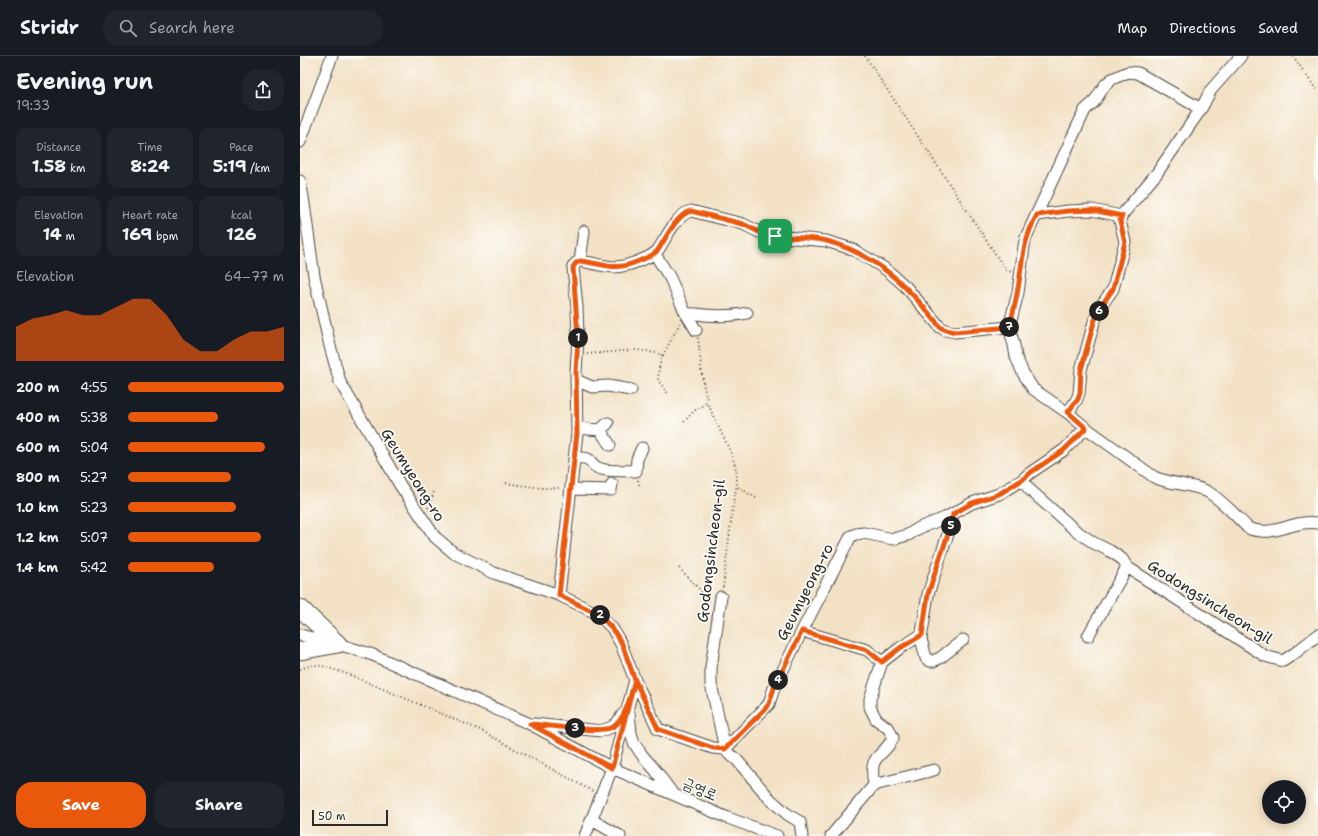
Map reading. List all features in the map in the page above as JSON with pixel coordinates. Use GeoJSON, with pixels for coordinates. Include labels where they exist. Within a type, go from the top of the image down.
{"type":"FeatureCollection","features":[{"type":"Feature","properties":{"kind":"highway"},"geometry":{"type":"LineString","coordinates":[[300,608],[338,644]]}},
{"type":"Feature","properties":{"kind":"highway"},"geometry":{"type":"LineString","coordinates":[[300,651],[338,644]]}},
{"type":"Feature","properties":{"kind":"street"},"geometry":{"type":"LineString","coordinates":[[300,142],[332,56]]}},
{"type":"Feature","properties":{"kind":"street"},"geometry":{"type":"LineString","coordinates":[[1068,412],[1078,399],[1080,393],[1081,370],[1094,322],[1101,306],[1113,289],[1125,242],[1120,221],[1122,216],[1157,173],[1201,109],[1211,90],[1241,56]]}},
{"type":"Feature","properties":{"kind":"street"},"geometry":{"type":"LineString","coordinates":[[1201,109],[1138,73],[1128,72],[1112,79],[1105,85],[1094,102],[1085,110],[1025,241],[1018,293],[1010,327],[1018,365],[1033,389],[1068,412],[1086,428],[1154,477],[1162,481],[1197,488],[1208,492],[1248,528],[1266,532],[1303,523],[1318,523]]}},
{"type":"Feature","properties":{"kind":"street","name":"Geumyeong-ro"},"geometry":{"type":"LineString","coordinates":[[300,181],[304,197],[314,276],[340,382],[400,485],[420,516],[435,537],[454,553],[494,573],[559,595],[598,614],[612,628],[622,644],[635,680],[658,729],[713,748],[725,749],[769,704],[774,688],[851,536],[864,533],[893,539],[908,535],[920,528],[953,514]]}},
{"type":"Feature","properties":{"kind":"street"},"geometry":{"type":"LineString","coordinates":[[1037,215],[1092,210],[1122,216]]}},
{"type":"Feature","properties":{"kind":"street"},"geometry":{"type":"LineString","coordinates":[[559,595],[578,428],[576,380],[578,354],[577,307],[573,267],[576,263],[580,261],[614,268],[626,266],[655,254],[679,218],[686,212],[691,211],[743,224],[759,232],[775,236],[826,241],[852,249],[878,264],[906,286],[940,327],[946,330],[955,332],[1010,327]]}},
{"type":"Feature","properties":{"kind":"street"},"geometry":{"type":"LineString","coordinates":[[580,261],[584,231]]}},
{"type":"Feature","properties":{"kind":"street"},"geometry":{"type":"LineString","coordinates":[[655,254],[670,278],[686,314],[696,330]]}},
{"type":"Feature","properties":{"kind":"street"},"geometry":{"type":"LineString","coordinates":[[686,314],[696,312],[705,315],[747,313]]}},
{"type":"Feature","properties":{"kind":"street"},"geometry":{"type":"LineString","coordinates":[[576,380],[592,387],[608,386],[631,390]]}},
{"type":"Feature","properties":{"kind":"street"},"geometry":{"type":"LineString","coordinates":[[578,428],[604,427],[610,445]]}},
{"type":"Feature","properties":{"kind":"street"},"geometry":{"type":"LineString","coordinates":[[963,640],[940,658],[935,661],[930,661],[926,658],[921,639],[928,594],[950,528],[953,514],[972,503],[999,494],[1022,480],[1064,450],[1086,428]]}},
{"type":"Feature","properties":{"kind":"street"},"geometry":{"type":"LineString","coordinates":[[575,458],[586,457],[590,459],[595,466],[602,469],[636,471],[636,459],[642,448]]}},
{"type":"Feature","properties":{"kind":"street","name":"Godongsincheon-gil"},"geometry":{"type":"LineString","coordinates":[[1022,480],[1030,490],[1075,530],[1094,543],[1110,550],[1122,559],[1127,567],[1266,656],[1283,661],[1318,635]]}},
{"type":"Feature","properties":{"kind":"street"},"geometry":{"type":"LineString","coordinates":[[571,489],[611,490],[612,484]]}},
{"type":"Feature","properties":{"kind":"street","name":"Godongsincheon-gil"},"geometry":{"type":"LineString","coordinates":[[1088,636],[1127,567]]}},
{"type":"Feature","properties":{"kind":"street","name":"Godongsincheon-gil"},"geometry":{"type":"LineString","coordinates":[[721,597],[711,668],[711,684],[725,749]]}},
{"type":"Feature","properties":{"kind":"street"},"geometry":{"type":"LineString","coordinates":[[802,631],[867,650],[882,662]]}},
{"type":"Feature","properties":{"kind":"street"},"geometry":{"type":"LineString","coordinates":[[300,635],[338,644],[373,655],[530,724],[600,731],[612,728],[618,722],[628,704]]}},
{"type":"Feature","properties":{"kind":"street"},"geometry":{"type":"LineString","coordinates":[[874,785],[872,773],[873,764],[893,738],[889,729],[876,719],[872,713],[870,703],[882,662],[900,648],[922,635]]}},
{"type":"Feature","properties":{"kind":"street"},"geometry":{"type":"LineString","coordinates":[[585,836],[612,768],[635,680]]}},
{"type":"Feature","properties":{"kind":"street"},"geometry":{"type":"LineString","coordinates":[[628,704],[631,733],[634,743],[672,794]]}},
{"type":"Feature","properties":{"kind":"street","name":"금영로"},"geometry":{"type":"LineString","coordinates":[[530,724],[612,768],[728,818],[777,836]]}},
{"type":"Feature","properties":{"kind":"street"},"geometry":{"type":"LineString","coordinates":[[725,749],[736,759],[770,799],[787,814],[800,822],[802,836]]}},
{"type":"Feature","properties":{"kind":"street"},"geometry":{"type":"LineString","coordinates":[[831,836],[874,785],[934,770]]}},
{"type":"Feature","properties":{"kind":"street"},"geometry":{"type":"LineString","coordinates":[[592,820],[620,836]]}},
{"type":"Feature","properties":{"kind":"path"},"geometry":{"type":"LineString","coordinates":[[865,56],[1006,270],[1020,275]]}},
{"type":"Feature","properties":{"kind":"path"},"geometry":{"type":"LineString","coordinates":[[1293,56],[1318,92]]}},
{"type":"Feature","properties":{"kind":"path"},"geometry":{"type":"LineString","coordinates":[[669,395],[658,380],[659,368],[662,356],[682,318],[686,314]]}},
{"type":"Feature","properties":{"kind":"path","name":"Godongsincheon-gil"},"geometry":{"type":"LineString","coordinates":[[696,330],[704,387],[708,402],[712,415],[734,462],[738,487],[734,497],[721,597]]}},
{"type":"Feature","properties":{"kind":"path"},"geometry":{"type":"LineString","coordinates":[[578,354],[601,354],[635,350],[647,351],[662,356]]}},
{"type":"Feature","properties":{"kind":"path"},"geometry":{"type":"LineString","coordinates":[[684,422],[694,411],[708,402]]}},
{"type":"Feature","properties":{"kind":"path"},"geometry":{"type":"LineString","coordinates":[[506,483],[541,488],[571,489]]}},
{"type":"Feature","properties":{"kind":"path"},"geometry":{"type":"LineString","coordinates":[[738,487],[756,498]]}},
{"type":"Feature","properties":{"kind":"path"},"geometry":{"type":"LineString","coordinates":[[420,516],[428,508],[434,492]]}},
{"type":"Feature","properties":{"kind":"path"},"geometry":{"type":"LineString","coordinates":[[680,568],[701,590]]}},
{"type":"Feature","properties":{"kind":"path"},"geometry":{"type":"LineString","coordinates":[[300,669],[313,665],[323,666],[371,684],[480,730],[600,795]]}},
{"type":"Feature","properties":{"kind":"route"},"geometry":{"type":"LineString","coordinates":[[775,236],[753,230],[743,224],[691,211],[686,212],[679,218],[655,254],[626,266],[614,268],[580,261],[573,267],[577,307],[578,354],[576,372],[578,417],[559,595],[598,614],[612,628],[622,644],[635,680],[612,768],[530,724],[600,731],[612,728],[618,722],[628,704],[635,680],[658,729],[713,748],[725,749],[769,704],[774,688],[802,631],[867,650],[882,662],[900,648],[922,635],[928,594],[950,528],[953,514],[972,503],[993,497],[1022,480],[1064,450],[1086,428],[1068,412],[1078,399],[1080,393],[1081,370],[1094,322],[1101,306],[1113,289],[1125,242],[1120,221],[1122,216],[1092,210],[1037,215],[1026,237],[1018,293],[1010,327],[955,332],[940,327],[906,286],[884,268],[852,249],[826,241],[775,236]]}}]}
